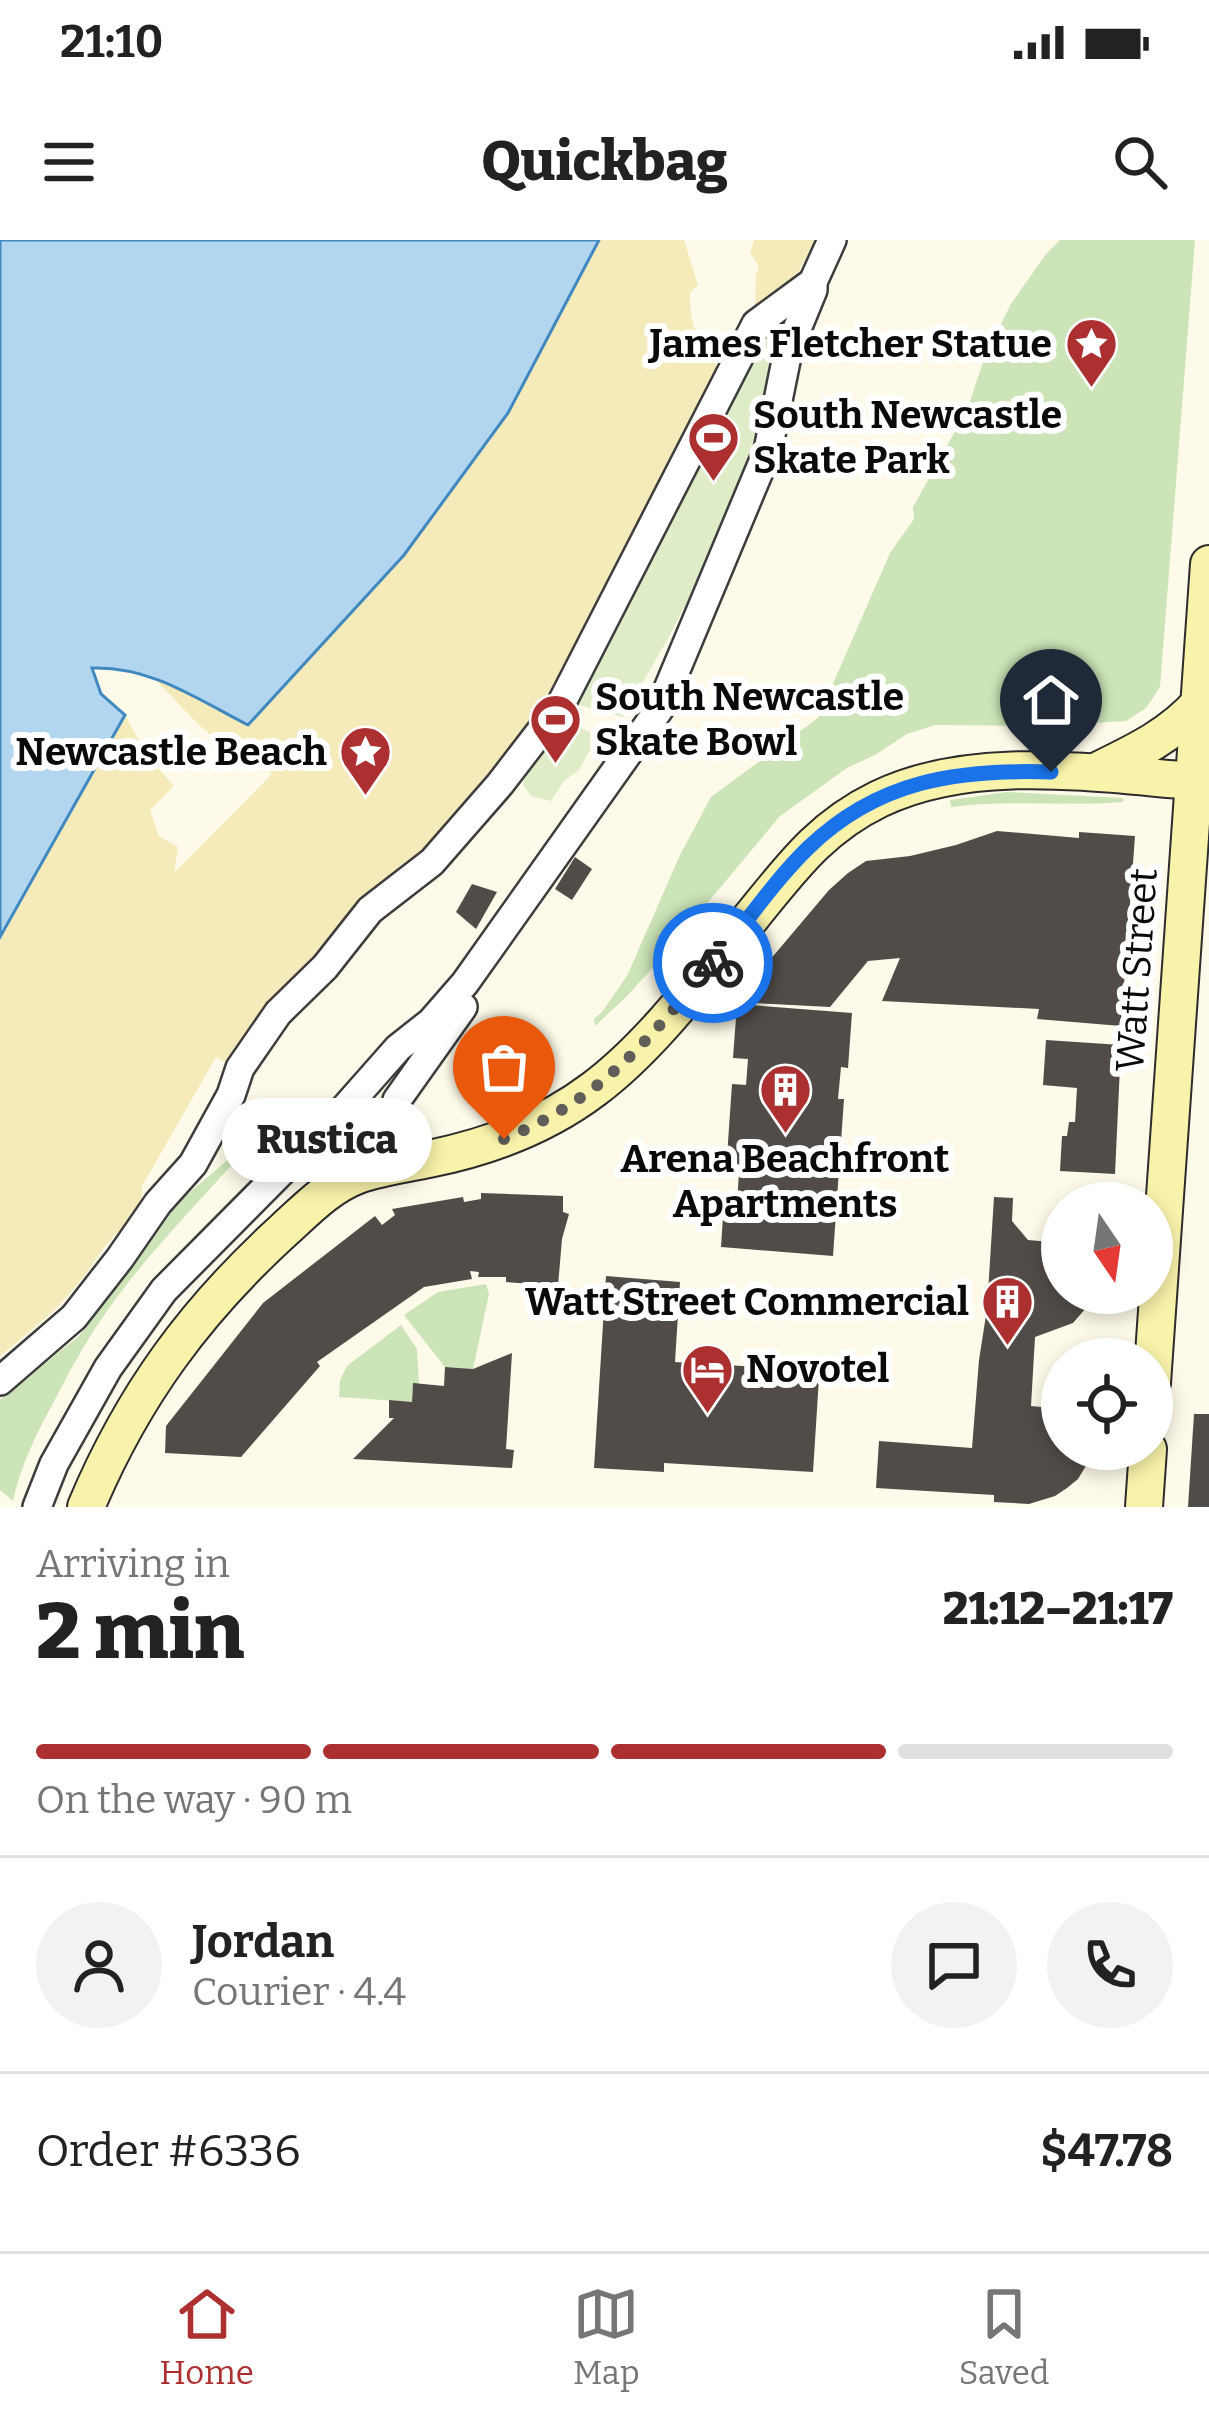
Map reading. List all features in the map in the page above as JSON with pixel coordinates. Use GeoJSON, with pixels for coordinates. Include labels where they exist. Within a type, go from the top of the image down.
{"type":"FeatureCollection","features":[{"type":"Feature","properties":{"kind":"street"},"geometry":{"type":"LineString","coordinates":[[37,1507],[54,1464],[108,1368],[164,1290],[322,1134],[398,1048],[431,1022],[465,983],[660,708],[768,450],[788,351],[832,240]]}},
{"type":"Feature","properties":{"kind":"street"},"geometry":{"type":"LineString","coordinates":[[0,1381],[74,1318],[158,1203],[194,1164],[240,1068],[278,1013],[325,967],[370,910],[432,862],[560,706],[756,324],[813,282]]}},
{"type":"Feature","properties":{"kind":"street","name":"Watt Street"},"geometry":{"type":"LineString","coordinates":[[1156,1338],[1201,781],[1200,703],[1209,564]]}},
{"type":"Feature","properties":{"kind":"street"},"geometry":{"type":"LineString","coordinates":[[1092,773],[1168,734],[1200,703]]}},
{"type":"Feature","properties":{"kind":"street"},"geometry":{"type":"LineString","coordinates":[[86,1507],[126,1425],[169,1355],[257,1254],[324,1193],[351,1178],[397,1164],[504,1139],[540,1124],[595,1089],[640,1048],[808,848],[852,814],[881,798],[943,777],[977,772],[1092,773],[1201,781]]}},
{"type":"Feature","properties":{"kind":"street"},"geometry":{"type":"LineString","coordinates":[[397,1164],[393,1115],[397,1100],[512,940]]}},
{"type":"Feature","properties":{"kind":"street"},"geometry":{"type":"LineString","coordinates":[[1144,1507],[1147,1470]]}},
{"type":"Feature","properties":{"kind":"green space"},"geometry":{"type":"Polygon","coordinates":[[[1060,240],[1195,240],[1160,687],[1146,708],[1126,721],[935,725],[907,734],[847,768],[780,816],[658,962],[595,1026],[594,1019],[627,976],[711,797],[818,718],[890,553],[914,519],[913,507],[967,410],[986,353],[1011,304],[1060,240]]]}},
{"type":"Feature","properties":{"kind":"green space","name":"South Newcastle Skate Park"},"geometry":{"type":"Polygon","coordinates":[[[758,341],[776,341],[762,433],[670,635],[623,717],[568,702],[726,414],[721,409],[758,341]]]}},
{"type":"Feature","properties":{"kind":"green space","name":"South Newcastle Skate Bowl"},"geometry":{"type":"Polygon","coordinates":[[[566,721],[590,732],[590,750],[551,801],[531,796],[523,785],[527,769],[558,723],[566,721]]]}},
{"type":"Feature","properties":{"kind":"green space"},"geometry":{"type":"Polygon","coordinates":[[[1007,792],[1123,798],[1123,802],[951,807],[950,800],[1007,792]]]}},
{"type":"Feature","properties":{"kind":"green space"},"geometry":{"type":"Polygon","coordinates":[[[236,1153],[234,1162],[149,1257],[95,1329],[34,1441],[13,1501],[0,1490],[0,1400],[80,1335],[164,1214],[236,1153]]]}},
{"type":"Feature","properties":{"kind":"green space"},"geometry":{"type":"Polygon","coordinates":[[[486,1284],[489,1294],[473,1369],[445,1367],[404,1315],[438,1292],[486,1284]]]}},
{"type":"Feature","properties":{"kind":"green space"},"geometry":{"type":"Polygon","coordinates":[[[401,1325],[417,1349],[419,1384],[413,1384],[412,1402],[339,1397],[347,1366],[401,1325]]]}},
{"type":"Feature","properties":{"kind":"sand","name":"Newcastle Beach"},"geometry":{"type":"Polygon","coordinates":[[[599,240],[684,240],[698,285],[690,293],[694,326],[721,371],[594,628],[519,750],[440,836],[401,865],[283,990],[238,1046],[230,1065],[216,1057],[142,1186],[143,1213],[112,1238],[55,1309],[0,1356],[0,937],[125,715],[148,757],[174,786],[150,810],[159,836],[178,847],[174,873],[272,774],[253,754],[242,761],[151,675],[249,725],[508,413],[599,240]]]}},
{"type":"Feature","properties":{"kind":"sand"},"geometry":{"type":"Polygon","coordinates":[[[754,240],[815,240],[795,278],[755,307],[759,266],[750,253],[754,240]]]}},
{"type":"Feature","properties":{"kind":"water"},"geometry":{"type":"Polygon","coordinates":[[[0,240],[599,240],[508,413],[404,555],[248,725],[154,678],[92,668],[101,694],[125,715],[0,937],[0,240]]]}},
{"type":"Feature","properties":{"kind":"building"},"geometry":{"type":"Polygon","coordinates":[[[997,831],[1079,838],[1079,832],[1135,836],[1121,1026],[1037,1019],[1039,1009],[882,1001],[900,958],[868,961],[830,1007],[754,1003],[742,993],[829,890],[866,861],[910,856],[997,831]]]}},
{"type":"Feature","properties":{"kind":"building"},"geometry":{"type":"Polygon","coordinates":[[[575,857],[592,869],[572,900],[555,889],[575,857]]]}},
{"type":"Feature","properties":{"kind":"building"},"geometry":{"type":"Polygon","coordinates":[[[472,884],[497,892],[476,929],[456,912],[472,884]]]}},
{"type":"Feature","properties":{"kind":"building","name":"Arena Beachfront Apartments"},"geometry":{"type":"Polygon","coordinates":[[[737,1004],[852,1013],[848,1068],[841,1067],[838,1099],[844,1099],[833,1256],[721,1247],[724,1201],[737,1202],[739,1173],[726,1171],[732,1084],[746,1085],[748,1059],[733,1058],[737,1004]]]}},
{"type":"Feature","properties":{"kind":"building"},"geometry":{"type":"Polygon","coordinates":[[[1046,1040],[1121,1045],[1115,1174],[1060,1171],[1062,1136],[1067,1136],[1069,1122],[1075,1122],[1077,1088],[1043,1085],[1046,1040]]]}},
{"type":"Feature","properties":{"kind":"building"},"geometry":{"type":"Polygon","coordinates":[[[481,1193],[563,1196],[563,1212],[569,1214],[558,1286],[506,1282],[506,1277],[478,1277],[479,1272],[470,1271],[472,1279],[424,1287],[317,1362],[320,1366],[241,1457],[165,1453],[166,1426],[263,1303],[375,1216],[382,1225],[395,1215],[392,1209],[463,1197],[464,1202],[481,1199],[481,1193]]]}},
{"type":"Feature","properties":{"kind":"building","name":"Watt Street Commercial"},"geometry":{"type":"Polygon","coordinates":[[[994,1197],[1013,1198],[1012,1221],[1028,1240],[1041,1241],[1041,1314],[1081,1314],[1073,1323],[1035,1337],[1031,1406],[1041,1407],[1041,1470],[1083,1470],[1078,1479],[1055,1496],[1029,1504],[994,1502],[994,1495],[876,1488],[879,1441],[972,1448],[994,1197]]]}},
{"type":"Feature","properties":{"kind":"building","name":"Novotel"},"geometry":{"type":"Polygon","coordinates":[[[606,1276],[680,1282],[675,1362],[759,1367],[760,1358],[820,1362],[813,1472],[664,1463],[664,1472],[594,1468],[606,1276]]]}},
{"type":"Feature","properties":{"kind":"building"},"geometry":{"type":"Polygon","coordinates":[[[512,1353],[506,1449],[514,1450],[512,1468],[353,1459],[394,1418],[389,1418],[389,1400],[412,1402],[413,1383],[444,1386],[445,1367],[473,1369],[512,1353]]]}},
{"type":"Feature","properties":{"kind":"building"},"geometry":{"type":"Polygon","coordinates":[[[1194,1414],[1209,1414],[1209,1507],[1188,1507],[1194,1414]]]}},
{"type":"Feature","properties":{"kind":"way so far"},"geometry":{"type":"LineString","coordinates":[[504,1139],[540,1124],[595,1089],[640,1048],[713,963]]}},
{"type":"Feature","properties":{"kind":"place","name":"James Fletcher Statue"},"geometry":{"type":"Point","coordinates":[1091,390]}},
{"type":"Feature","properties":{"kind":"place","name":"South Newcastle Skate Park"},"geometry":{"type":"Point","coordinates":[714,483]}},
{"type":"Feature","properties":{"kind":"place","name":"South Newcastle Skate Bowl"},"geometry":{"type":"Point","coordinates":[556,765]}},
{"type":"Feature","properties":{"kind":"place","name":"Newcastle Beach"},"geometry":{"type":"Point","coordinates":[366,798]}},
{"type":"Feature","properties":{"kind":"place","name":"Arena Beachfront Apartments"},"geometry":{"type":"Point","coordinates":[785,1135]}},
{"type":"Feature","properties":{"kind":"place","name":"Rustica"},"geometry":{"type":"Point","coordinates":[504,1139]}},
{"type":"Feature","properties":{"kind":"place","name":"Watt Street Commercial"},"geometry":{"type":"Point","coordinates":[1008,1348]}},
{"type":"Feature","properties":{"kind":"place","name":"Novotel"},"geometry":{"type":"Point","coordinates":[707,1415]}},
{"type":"Feature","properties":{"kind":"route"},"geometry":{"type":"LineString","coordinates":[[713,963],[808,848],[852,814],[881,798],[943,777],[1051,772]]}}]}
